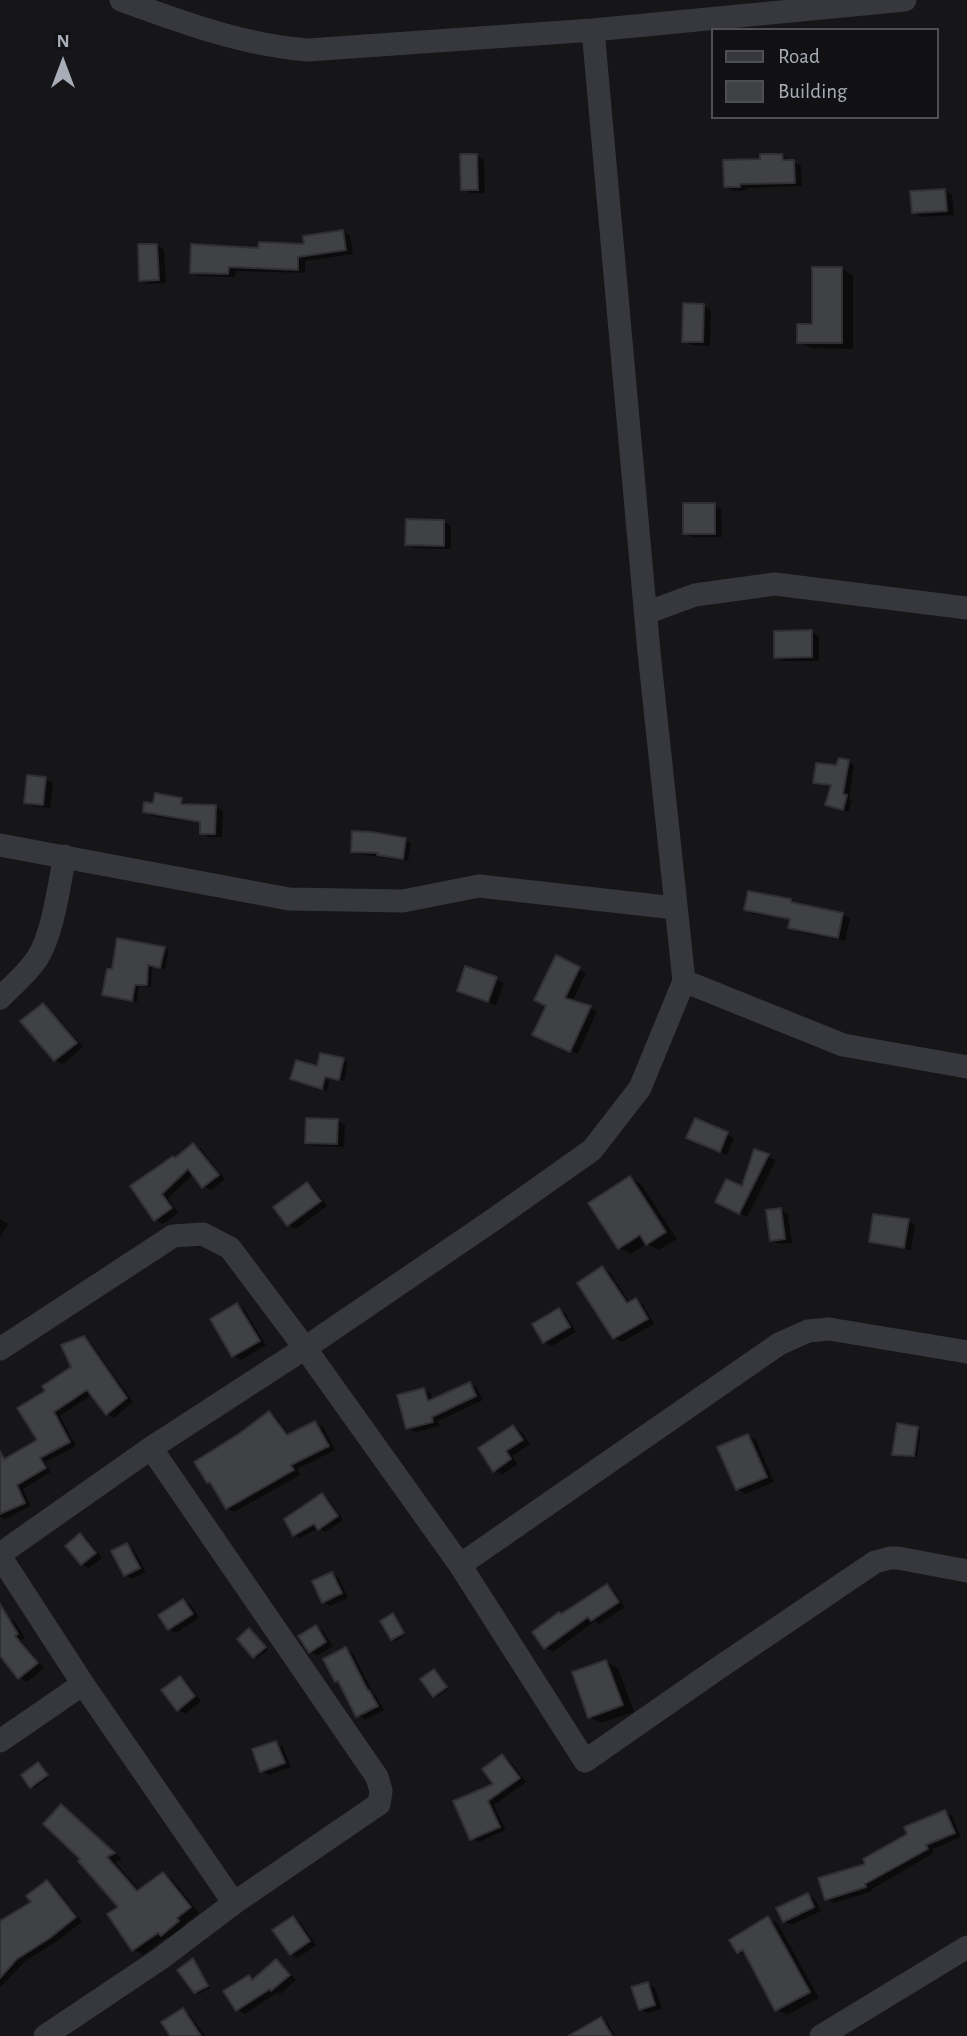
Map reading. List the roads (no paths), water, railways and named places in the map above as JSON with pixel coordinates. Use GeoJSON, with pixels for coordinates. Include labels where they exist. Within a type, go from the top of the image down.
{"type":"FeatureCollection","features":[{"type":"Feature","properties":{"kind":"street"},"geometry":{"type":"LineString","coordinates":[[121,0],[227,35],[268,45],[308,50],[593,30],[905,0]]}},
{"type":"Feature","properties":{"kind":"street"},"geometry":{"type":"LineString","coordinates":[[234,1903],[83,1684],[0,1555],[150,1448],[304,1348],[592,1150],[640,1088],[684,981],[646,613],[593,30]]}},
{"type":"Feature","properties":{"kind":"street"},"geometry":{"type":"LineString","coordinates":[[646,613],[695,595],[775,584],[967,608]]}},
{"type":"Feature","properties":{"kind":"street"},"geometry":{"type":"LineString","coordinates":[[0,845],[289,899],[403,901],[479,886],[675,908]]}},
{"type":"Feature","properties":{"kind":"street"},"geometry":{"type":"LineString","coordinates":[[0,998],[38,957],[48,935],[65,856]]}},
{"type":"Feature","properties":{"kind":"street"},"geometry":{"type":"LineString","coordinates":[[684,981],[843,1045],[967,1067]]}},
{"type":"Feature","properties":{"kind":"street"},"geometry":{"type":"LineString","coordinates":[[0,1349],[173,1236],[203,1234],[230,1248],[460,1565],[585,1762],[875,1562],[898,1558],[967,1571]]}},
{"type":"Feature","properties":{"kind":"street"},"geometry":{"type":"LineString","coordinates":[[460,1565],[779,1344],[798,1335],[817,1329],[842,1330],[967,1352]]}},
{"type":"Feature","properties":{"kind":"street"},"geometry":{"type":"LineString","coordinates":[[45,2036],[160,1959],[234,1903],[379,1804],[381,1791],[377,1777],[150,1448]]}},
{"type":"Feature","properties":{"kind":"street"},"geometry":{"type":"LineString","coordinates":[[0,1741],[83,1684]]}},
{"type":"Feature","properties":{"kind":"street"},"geometry":{"type":"LineString","coordinates":[[821,2036],[967,1947]]}}]}
